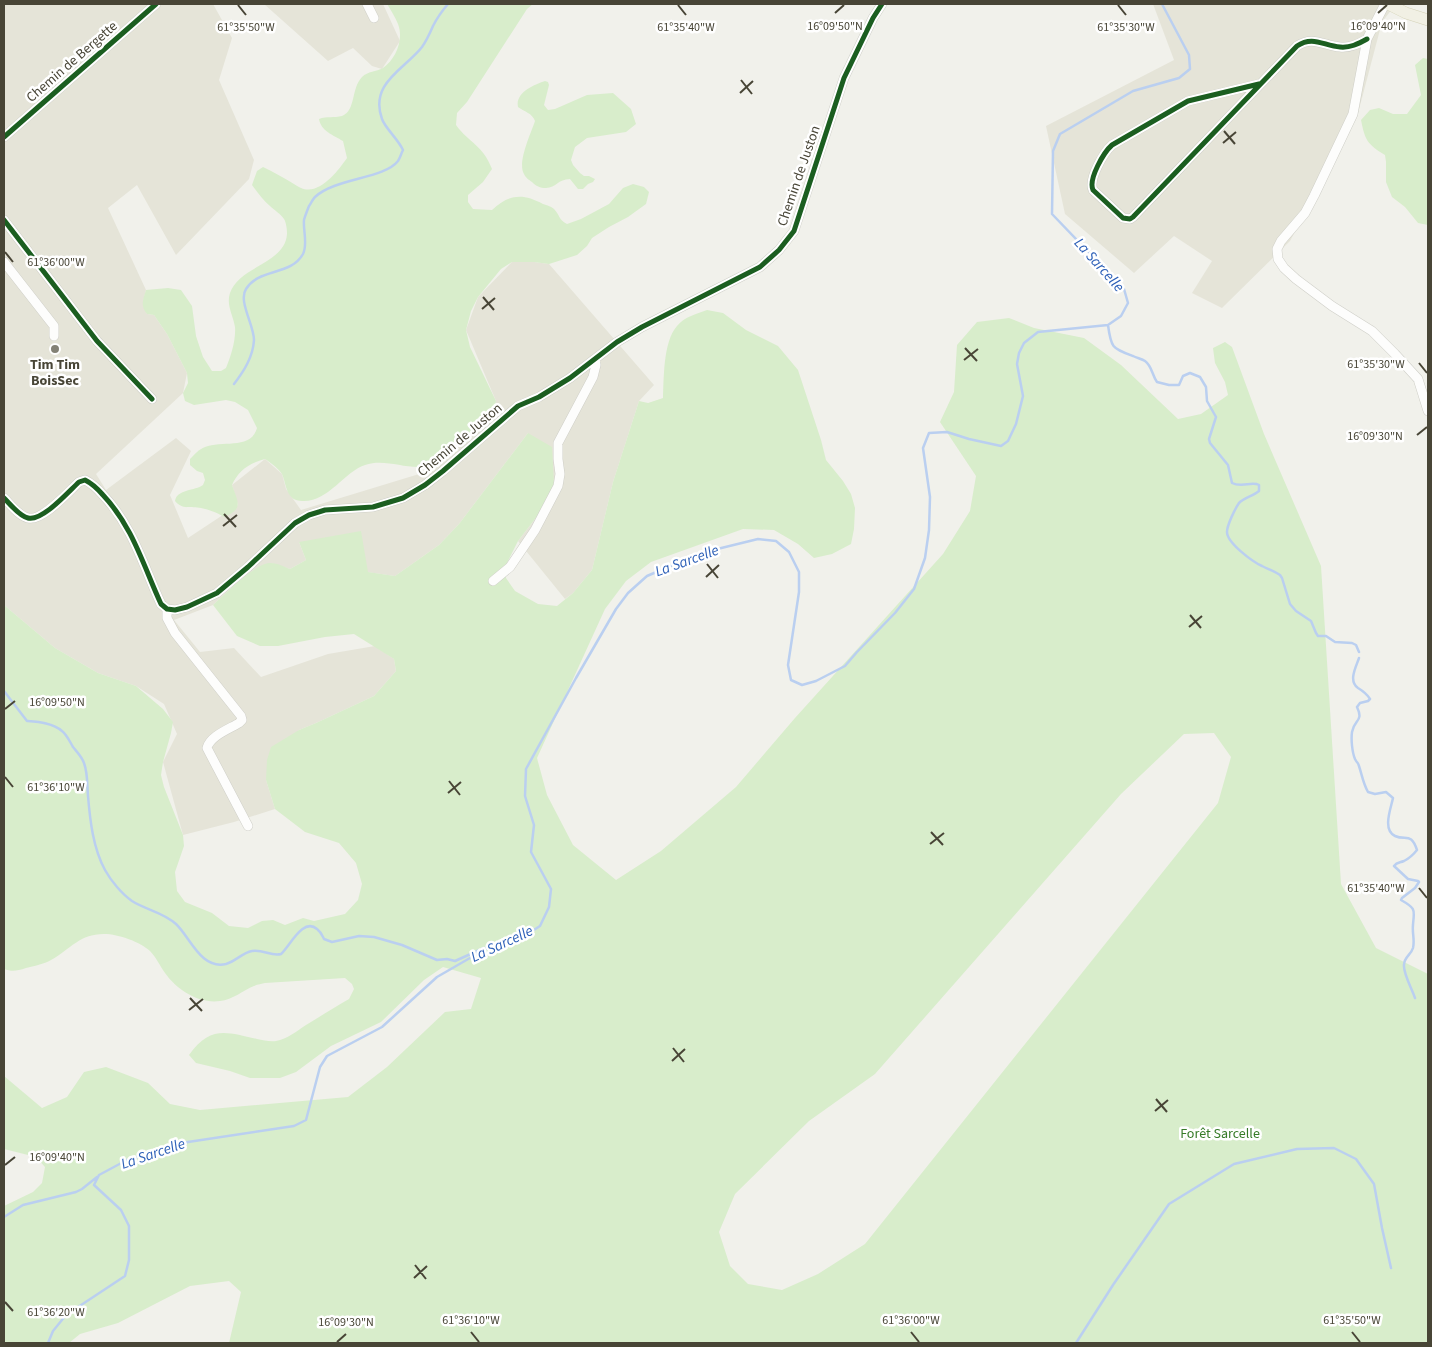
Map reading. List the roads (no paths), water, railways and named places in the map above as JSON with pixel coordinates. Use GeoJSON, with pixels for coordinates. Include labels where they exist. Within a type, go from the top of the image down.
{"type":"FeatureCollection","features":[{"type":"Feature","properties":{"kind":"main road"},"geometry":{"type":"LineString","coordinates":[[1386,4],[1428,20]]}},
{"type":"Feature","properties":{"kind":"street","name":"Chemin de Bergette"},"geometry":{"type":"LineString","coordinates":[[4,136],[156,4]]}},
{"type":"Feature","properties":{"kind":"street"},"geometry":{"type":"LineString","coordinates":[[367,4],[374,18]]}},
{"type":"Feature","properties":{"kind":"street","name":"Chemin de Juston"},"geometry":{"type":"LineString","coordinates":[[167,609],[175,610],[187,607],[216,593],[248,567],[295,523],[309,515],[325,510],[374,507],[403,498],[444,471],[518,406],[570,378],[617,342],[642,327],[760,267],[779,250],[794,231],[844,78],[873,18],[882,4]]}},
{"type":"Feature","properties":{"kind":"street"},"geometry":{"type":"LineString","coordinates":[[1386,4],[1367,40],[1353,114],[1305,213],[1281,241],[1277,249],[1278,259],[1284,268],[1296,279],[1332,306],[1372,331],[1418,379],[1428,411]]}},
{"type":"Feature","properties":{"kind":"street"},"geometry":{"type":"LineString","coordinates":[[1259,84],[1188,101],[1112,145],[1107,150],[1092,179],[1091,187],[1122,218],[1130,219],[1136,215],[1295,47],[1304,41],[1314,40],[1338,47],[1345,47],[1354,46],[1367,40]]}},
{"type":"Feature","properties":{"kind":"street"},"geometry":{"type":"LineString","coordinates":[[4,220],[97,341],[152,399]]}},
{"type":"Feature","properties":{"kind":"street"},"geometry":{"type":"LineString","coordinates":[[4,262],[54,326],[54,336]]}},
{"type":"Feature","properties":{"kind":"street"},"geometry":{"type":"LineString","coordinates":[[493,581],[510,566],[535,530],[558,486],[560,474],[558,443],[593,377],[596,365],[595,359]]}},
{"type":"Feature","properties":{"kind":"street"},"geometry":{"type":"LineString","coordinates":[[4,498],[21,514],[28,518],[36,518],[44,514],[79,482],[85,480],[92,483],[122,518],[135,541],[161,604],[167,609],[167,618],[176,633],[241,716],[242,720],[239,723],[212,740],[207,748],[248,826]]}},
{"type":"Feature","properties":{"kind":"waterway"},"geometry":{"type":"LineString","coordinates":[[234,384],[247,364],[254,340],[244,300],[246,289],[259,278],[291,266],[298,261],[303,254],[305,246],[304,220],[309,206],[315,197],[334,186],[382,172],[398,161],[403,150],[382,119],[379,106],[380,96],[384,86],[422,47],[436,20],[448,4]]}},
{"type":"Feature","properties":{"kind":"waterway","name":"La Sarcelle"},"geometry":{"type":"LineString","coordinates":[[48,1343],[53,1331],[66,1315],[125,1276],[129,1260],[129,1226],[121,1210],[94,1185],[99,1175],[127,1160],[188,1142],[294,1126],[306,1120],[320,1067],[327,1056],[382,1027],[437,977],[496,943],[526,935],[540,926],[549,907],[551,889],[531,852],[534,825],[525,796],[526,769],[616,609],[628,593],[647,576],[701,553],[758,539],[776,541],[789,552],[799,572],[799,592],[788,665],[791,680],[802,685],[816,681],[845,666],[895,613],[914,589],[925,558],[929,530],[930,497],[923,448],[929,433],[947,432],[1001,446],[1008,441],[1016,424],[1023,396],[1017,364],[1019,353],[1024,343],[1038,332],[1108,325],[1121,316],[1128,303],[1124,289],[1052,214],[1053,151],[1060,134],[1133,91],[1179,78],[1190,69],[1189,55],[1162,4]]}},
{"type":"Feature","properties":{"kind":"waterway"},"geometry":{"type":"LineString","coordinates":[[1108,325],[1110,338],[1114,346],[1145,361],[1157,382],[1179,385],[1183,376],[1190,373],[1200,377],[1206,387],[1207,401],[1216,417],[1209,439],[1210,443],[1228,465],[1232,483],[1259,485],[1259,491],[1241,501],[1237,506],[1228,525],[1228,536],[1236,547],[1247,556],[1280,575],[1290,604],[1296,611],[1311,621],[1318,636],[1326,636],[1335,642],[1352,643],[1356,645],[1359,652]]}},
{"type":"Feature","properties":{"kind":"waterway"},"geometry":{"type":"LineString","coordinates":[[1359,658],[1353,678],[1354,682],[1370,699],[1360,703],[1357,707],[1359,718],[1353,728],[1352,735],[1354,756],[1368,792],[1375,794],[1386,792],[1393,798],[1388,819],[1391,833],[1395,836],[1410,839],[1415,844],[1417,850],[1408,859],[1394,866],[1408,879],[1419,882],[1401,900],[1410,906],[1414,913],[1413,948],[1405,960],[1404,968],[1415,998]]}},
{"type":"Feature","properties":{"kind":"waterway"},"geometry":{"type":"LineString","coordinates":[[4,691],[27,721],[41,722],[62,731],[82,759],[86,771],[93,834],[107,874],[124,895],[132,901],[166,917],[176,924],[197,951],[210,962],[217,965],[226,964],[252,951],[274,955],[281,954],[297,934],[312,926],[320,931],[324,939],[332,942],[359,936],[374,937],[402,945],[437,960],[447,959],[455,961],[484,948]]}},
{"type":"Feature","properties":{"kind":"waterway"},"geometry":{"type":"LineString","coordinates":[[1076,1343],[1113,1285],[1169,1204],[1234,1164],[1297,1149],[1334,1148],[1356,1159],[1374,1184],[1391,1268]]}},
{"type":"Feature","properties":{"kind":"waterway"},"geometry":{"type":"LineString","coordinates":[[4,1217],[23,1205],[76,1192],[97,1177]]}},
{"type":"Feature","properties":{"kind":"place","name":"Tim Tim BoisSec"},"geometry":{"type":"Point","coordinates":[55,349]}},
{"type":"Feature","properties":{"kind":"park label","name":"Forêt Sarcelle"},"geometry":{"type":"Point","coordinates":[1220,1134]}}]}
